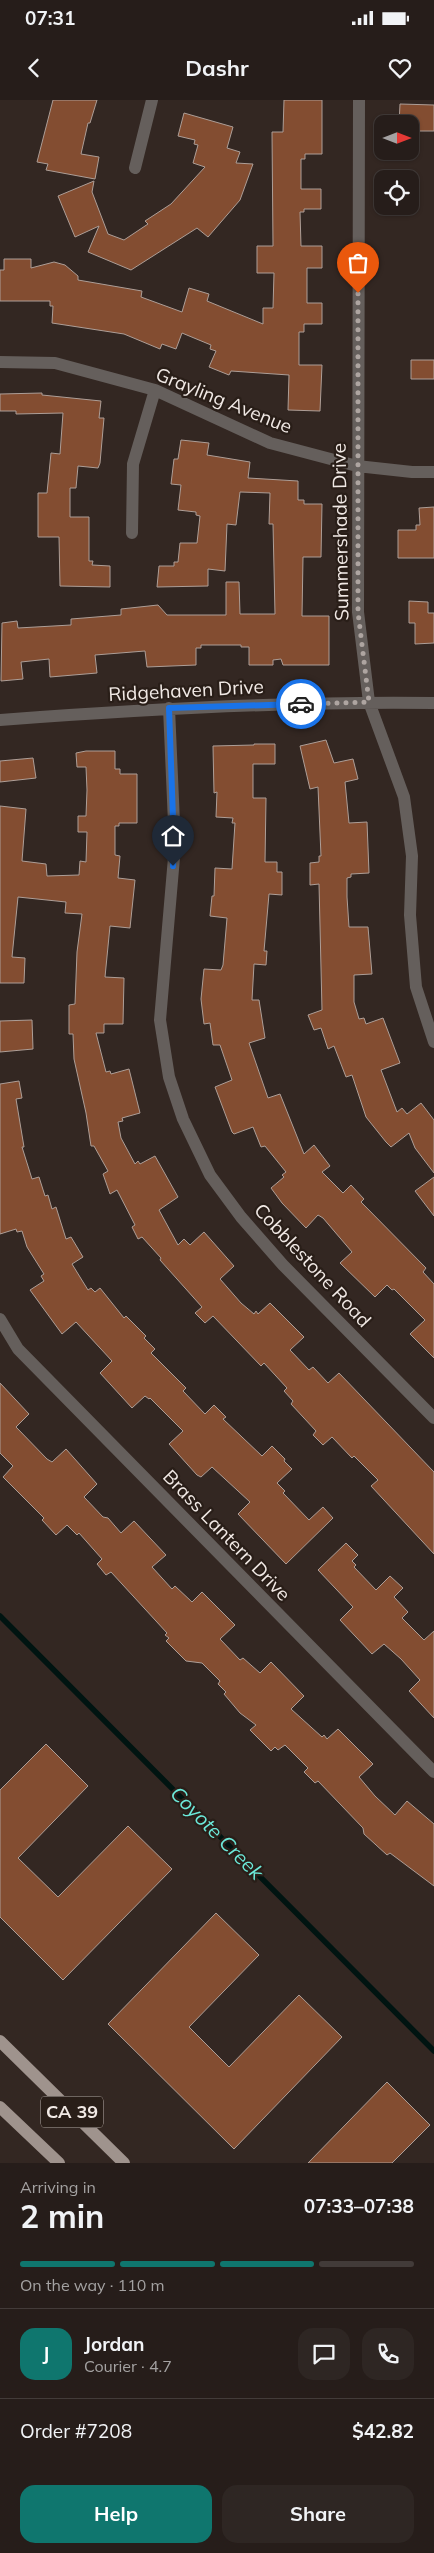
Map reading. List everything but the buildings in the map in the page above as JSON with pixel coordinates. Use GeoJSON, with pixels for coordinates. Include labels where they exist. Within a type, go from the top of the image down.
{"type":"FeatureCollection","features":[{"type":"Feature","properties":{"kind":"main road","name":"CA 39"},"geometry":{"type":"LineString","coordinates":[[0,2041],[124,2163]]}},
{"type":"Feature","properties":{"kind":"main road","name":"CA 39"},"geometry":{"type":"LineString","coordinates":[[0,2106],[59,2163]]}},
{"type":"Feature","properties":{"kind":"street"},"geometry":{"type":"LineString","coordinates":[[135,168],[152,100]]}},
{"type":"Feature","properties":{"kind":"street","name":"Summershade Drive"},"geometry":{"type":"LineString","coordinates":[[359,100],[358,612],[369,702],[404,797],[412,856],[410,916],[416,987],[434,1042]]}},
{"type":"Feature","properties":{"kind":"street","name":"Grayling Avenue"},"geometry":{"type":"LineString","coordinates":[[0,362],[55,363],[154,390],[270,443],[357,466],[412,472],[434,472]]}},
{"type":"Feature","properties":{"kind":"street"},"geometry":{"type":"LineString","coordinates":[[132,534],[133,464],[154,390]]}},
{"type":"Feature","properties":{"kind":"street","name":"Ridgehaven Drive"},"geometry":{"type":"LineString","coordinates":[[0,720],[169,708],[369,702],[434,703]]}},
{"type":"Feature","properties":{"kind":"street","name":"Cobblestone Road"},"geometry":{"type":"LineString","coordinates":[[169,708],[174,846],[160,1020],[169,1077],[183,1118],[210,1174],[241,1217],[283,1265],[434,1418]]}},
{"type":"Feature","properties":{"kind":"street","name":"Brass Lantern Drive"},"geometry":{"type":"LineString","coordinates":[[0,1319],[18,1350],[434,1772]]}},
{"type":"Feature","properties":{"kind":"waterway","name":"Coyote Creek"},"geometry":{"type":"LineString","coordinates":[[0,1616],[434,2051]]}},
{"type":"Feature","properties":{"kind":"way so far"},"geometry":{"type":"LineString","coordinates":[[301,704],[369,702],[358,612],[358,293]]}},
{"type":"Feature","properties":{"kind":"route"},"geometry":{"type":"LineString","coordinates":[[173,866],[174,846],[169,708],[301,704]]}}]}
